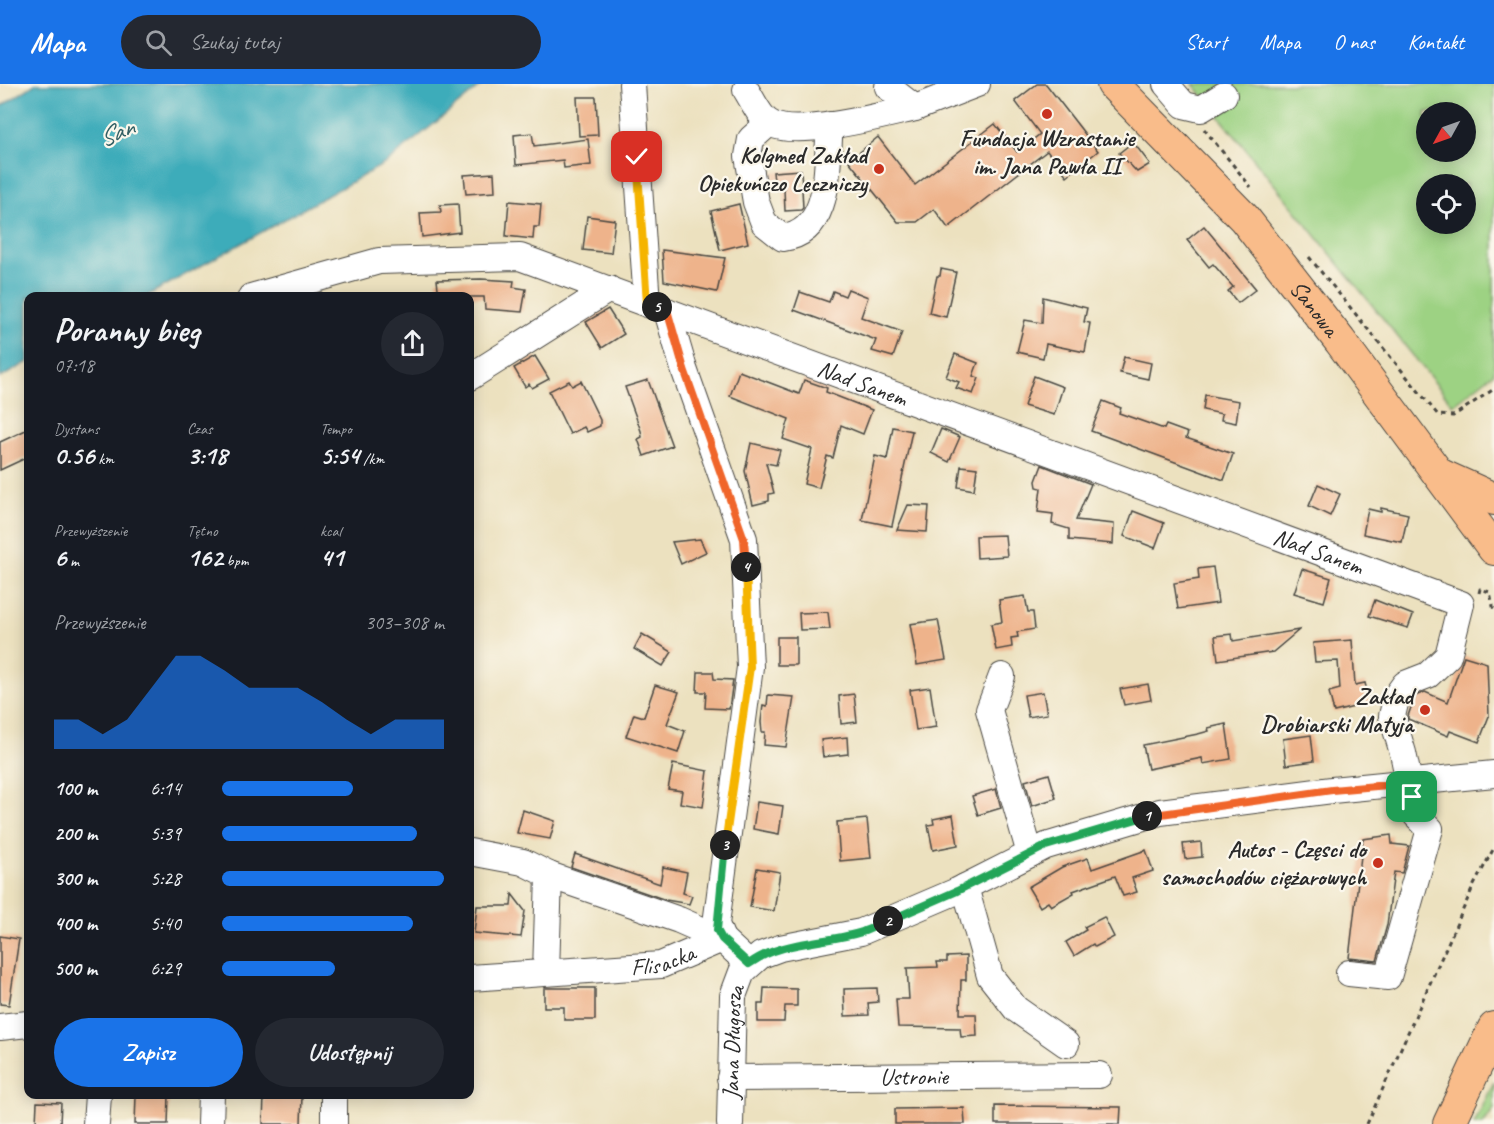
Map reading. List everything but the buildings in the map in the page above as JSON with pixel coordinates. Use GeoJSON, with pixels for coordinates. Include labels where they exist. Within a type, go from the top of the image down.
{"type":"FeatureCollection","features":[{"type":"Feature","properties":{"kind":"main road","name":"Sanowa"},"geometry":{"type":"LineString","coordinates":[[1113,84],[1244,218],[1440,474],[1494,549]]}},
{"type":"Feature","properties":{"kind":"main road"},"geometry":{"type":"LineString","coordinates":[[1440,474],[1494,499]]}},
{"type":"Feature","properties":{"kind":"main road"},"geometry":{"type":"LineString","coordinates":[[1449,1124],[1494,1028]]}},
{"type":"Feature","properties":{"kind":"street"},"geometry":{"type":"LineString","coordinates":[[632,84],[657,307],[684,369],[744,539],[750,667],[716,924],[722,939]]}},
{"type":"Feature","properties":{"kind":"street"},"geometry":{"type":"LineString","coordinates":[[746,90],[769,123],[789,129],[830,126],[915,108],[977,84]]}},
{"type":"Feature","properties":{"kind":"street"},"geometry":{"type":"LineString","coordinates":[[1166,84],[1184,105],[1201,109],[1224,95]]}},
{"type":"Feature","properties":{"kind":"street"},"geometry":{"type":"LineString","coordinates":[[889,85],[915,108]]}},
{"type":"Feature","properties":{"kind":"street"},"geometry":{"type":"LineString","coordinates":[[769,123],[751,140],[748,156],[756,202],[764,223],[783,238],[797,237],[822,203],[830,126]]}},
{"type":"Feature","properties":{"kind":"street","name":"Nad Sanem"},"geometry":{"type":"LineString","coordinates":[[269,292],[379,261],[520,257],[1461,604],[1448,656],[1428,675],[1405,684],[1397,695],[1392,716],[1410,783]]}},
{"type":"Feature","properties":{"kind":"street"},"geometry":{"type":"LineString","coordinates":[[474,374],[609,289]]}},
{"type":"Feature","properties":{"kind":"street"},"geometry":{"type":"LineString","coordinates":[[1002,676],[989,710],[1030,854]]}},
{"type":"Feature","properties":{"kind":"street"},"geometry":{"type":"LineString","coordinates":[[749,964],[761,955],[780,948],[861,932],[965,887],[1046,846],[1160,812],[1494,774]]}},
{"type":"Feature","properties":{"kind":"street"},"geometry":{"type":"LineString","coordinates":[[1349,973],[1388,977],[1430,829],[1416,815],[1410,783]]}},
{"type":"Feature","properties":{"kind":"street"},"geometry":{"type":"LineString","coordinates":[[474,853],[523,862],[549,875],[679,920],[722,939]]}},
{"type":"Feature","properties":{"kind":"street"},"geometry":{"type":"LineString","coordinates":[[546,972],[549,875]]}},
{"type":"Feature","properties":{"kind":"street"},"geometry":{"type":"LineString","coordinates":[[965,887],[990,976],[1016,1009],[1066,1044]]}},
{"type":"Feature","properties":{"kind":"street","name":"Flisacka"},"geometry":{"type":"LineString","coordinates":[[474,978],[661,965],[722,939],[749,964]]}},
{"type":"Feature","properties":{"kind":"street","name":"Jana Długosza"},"geometry":{"type":"LineString","coordinates":[[730,1124],[729,1078],[733,996],[736,982],[749,964]]}},
{"type":"Feature","properties":{"kind":"street"},"geometry":{"type":"LineString","coordinates":[[0,1027],[24,1024]]}},
{"type":"Feature","properties":{"kind":"street","name":"Ustronie"},"geometry":{"type":"LineString","coordinates":[[729,1078],[1099,1075]]}},
{"type":"Feature","properties":{"kind":"street"},"geometry":{"type":"LineString","coordinates":[[96,1124],[98,1099]]}},
{"type":"Feature","properties":{"kind":"street"},"geometry":{"type":"LineString","coordinates":[[210,1124],[211,1099]]}},
{"type":"Feature","properties":{"kind":"street"},"geometry":{"type":"LineString","coordinates":[[334,1099],[334,1124]]}},
{"type":"Feature","properties":{"kind":"path"},"geometry":{"type":"LineString","coordinates":[[1184,105],[1251,187]]}},
{"type":"Feature","properties":{"kind":"path"},"geometry":{"type":"LineString","coordinates":[[1304,251],[1438,415],[1453,416],[1494,389]]}},
{"type":"Feature","properties":{"kind":"path"},"geometry":{"type":"LineString","coordinates":[[1367,1124],[1474,885],[1494,848]]}},
{"type":"Feature","properties":{"kind":"green space"},"geometry":{"type":"Polygon","coordinates":[[[1193,84],[1494,84],[1494,373],[1453,405],[1193,84]]]}},
{"type":"Feature","properties":{"kind":"green space"},"geometry":{"type":"Polygon","coordinates":[[[1494,1082],[1494,1109],[1483,1124],[1474,1124],[1494,1082]]]}},
{"type":"Feature","properties":{"kind":"water","name":"San"},"geometry":{"type":"Polygon","coordinates":[[[35,84],[483,84],[386,163],[154,292],[24,292],[24,364],[0,378],[0,107],[35,84]]]}},
{"type":"Feature","properties":{"kind":"place","name":"Fundacja Wzrastanie im. Jana Pawła II"},"geometry":{"type":"Point","coordinates":[1047,114]}},
{"type":"Feature","properties":{"kind":"place","name":"Kolgmed Zakład Opiekuńczo Leczniczy"},"geometry":{"type":"Point","coordinates":[879,169]}},
{"type":"Feature","properties":{"kind":"place","name":"Zakład Drobiarski Matyja"},"geometry":{"type":"Point","coordinates":[1425,710]}},
{"type":"Feature","properties":{"kind":"place","name":"Autos - Częsci do samochodów ciężarowych"},"geometry":{"type":"Point","coordinates":[1378,863]}},
{"type":"Feature","properties":{"kind":"route"},"geometry":{"type":"LineString","coordinates":[[637,157],[647,303],[667,310],[684,369],[744,539],[750,667],[716,924],[722,939],[749,964],[761,955],[780,948],[861,932],[957,891],[1046,846],[1160,812],[1332,790],[1410,783],[1412,797]]}}]}
